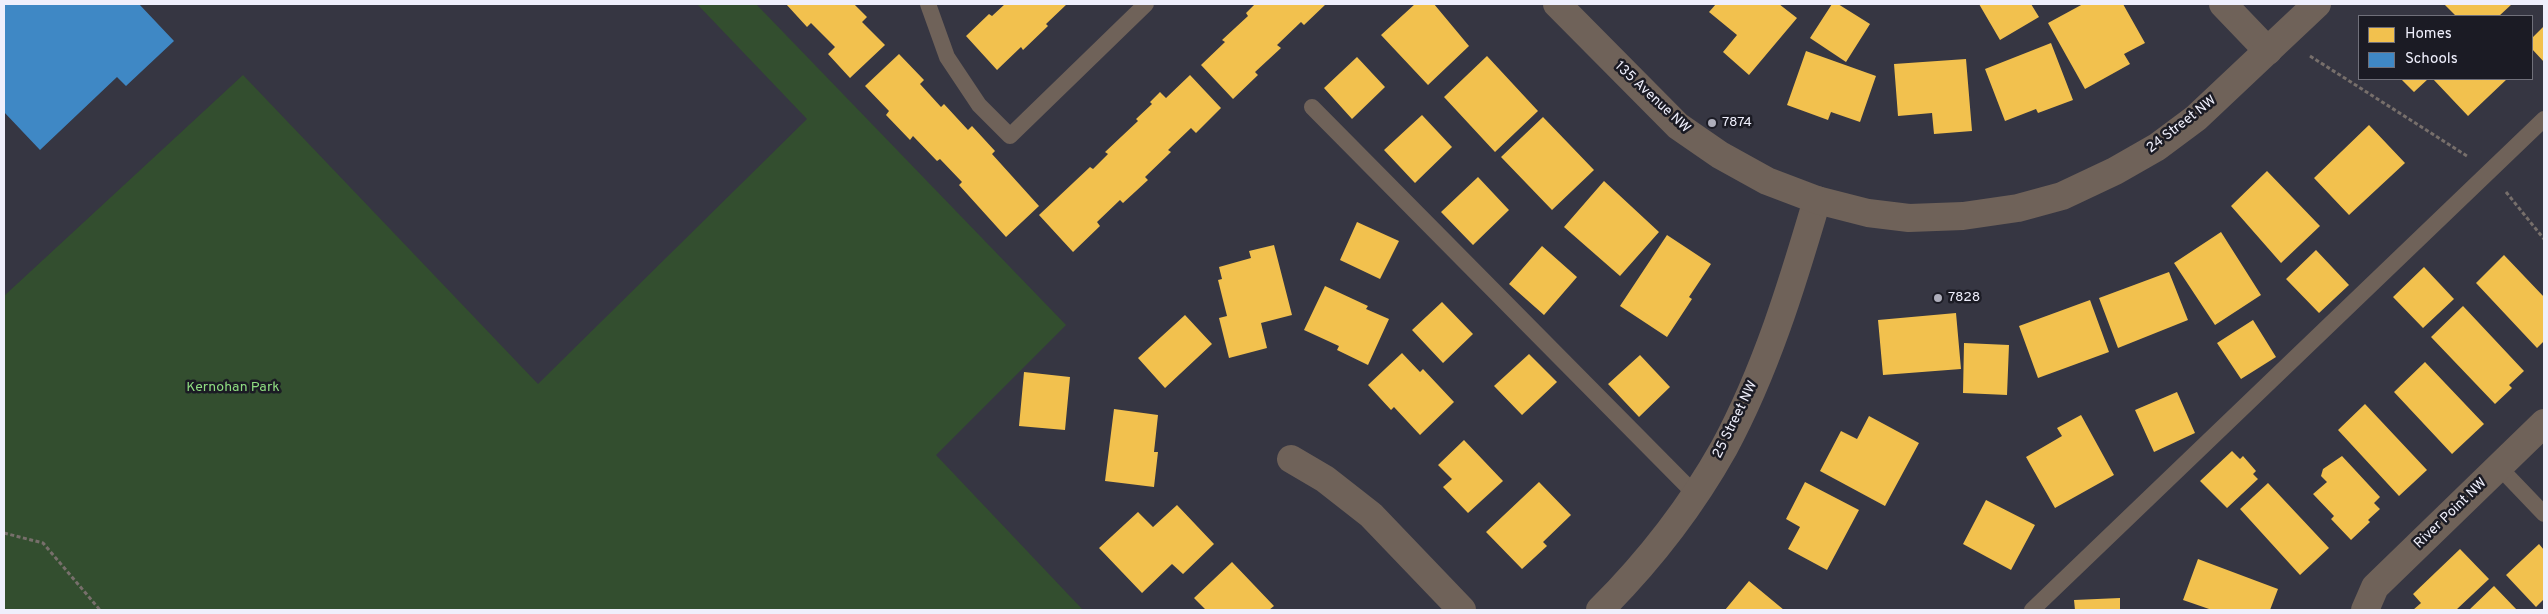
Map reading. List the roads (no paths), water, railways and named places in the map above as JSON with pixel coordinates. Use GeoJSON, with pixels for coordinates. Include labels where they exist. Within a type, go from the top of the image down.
{"type":"FeatureCollection","features":[{"type":"Feature","properties":{"kind":"street","name":"135 Avenue NW"},"geometry":{"type":"LineString","coordinates":[[1558,4],[1678,126],[1720,155],[1767,181],[1817,200],[1868,213],[1909,218],[1963,216]]}},
{"type":"Feature","properties":{"kind":"street"},"geometry":{"type":"LineString","coordinates":[[2223,4],[2275,44]]}},
{"type":"Feature","properties":{"kind":"street","name":"24 Street NW"},"geometry":{"type":"LineString","coordinates":[[1963,216],[2018,208],[2062,196],[2115,172],[2157,147],[2196,118],[2317,4]]}},
{"type":"Feature","properties":{"kind":"street","name":"25 Street NW"},"geometry":{"type":"LineString","coordinates":[[1600,610],[1669,532],[1724,448],[1770,346],[1817,200]]}},
{"type":"Feature","properties":{"kind":"street","name":"River Point NW"},"geometry":{"type":"LineString","coordinates":[[2365,610],[2375,587],[2544,423]]}},
{"type":"Feature","properties":{"kind":"street"},"geometry":{"type":"LineString","coordinates":[[1291,459],[1325,479],[1371,515],[1462,610]]}},
{"type":"Feature","properties":{"kind":"lane"},"geometry":{"type":"LineString","coordinates":[[928,4],[947,57],[979,105],[1010,136],[1146,4]]}},
{"type":"Feature","properties":{"kind":"lane"},"geometry":{"type":"LineString","coordinates":[[1312,106],[1695,494]]}},
{"type":"Feature","properties":{"kind":"lane"},"geometry":{"type":"LineString","coordinates":[[2032,610],[2544,119]]}},
{"type":"Feature","properties":{"kind":"lane"},"geometry":{"type":"LineString","coordinates":[[2499,467],[2544,514]]}},
{"type":"Feature","properties":{"kind":"place","name":"7874"},"geometry":{"type":"Point","coordinates":[1712,123]}},
{"type":"Feature","properties":{"kind":"place","name":"7828"},"geometry":{"type":"Point","coordinates":[1938,298]}},
{"type":"Feature","properties":{"kind":"park label","name":"Kernohan Park"},"geometry":{"type":"Point","coordinates":[233,388]}}]}
